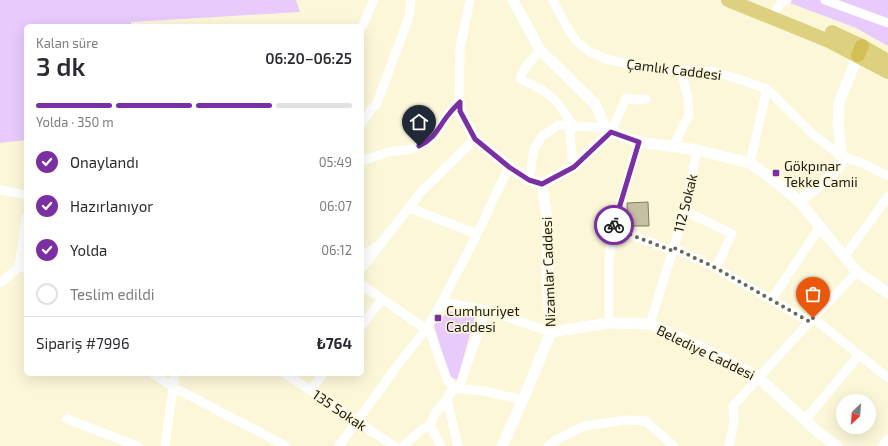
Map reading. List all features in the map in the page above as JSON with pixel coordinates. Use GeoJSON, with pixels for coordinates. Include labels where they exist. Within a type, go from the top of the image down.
{"type":"FeatureCollection","features":[{"type":"Feature","properties":{"kind":"main road"},"geometry":{"type":"LineString","coordinates":[[728,0],[829,41],[860,50],[888,61]]}},
{"type":"Feature","properties":{"kind":"main road"},"geometry":{"type":"LineString","coordinates":[[751,0],[832,32],[860,50],[888,72]]}},
{"type":"Feature","properties":{"kind":"street"},"geometry":{"type":"LineString","coordinates":[[363,24],[374,0]]}},
{"type":"Feature","properties":{"kind":"street"},"geometry":{"type":"LineString","coordinates":[[366,112],[377,103],[409,16],[410,0]]}},
{"type":"Feature","properties":{"kind":"street"},"geometry":{"type":"LineString","coordinates":[[470,0],[460,48],[460,111],[475,139],[509,167],[529,180],[542,184],[574,167],[609,130],[626,98],[636,100],[646,99]]}},
{"type":"Feature","properties":{"kind":"street"},"geometry":{"type":"LineString","coordinates":[[513,0],[540,50],[595,104],[609,130]]}},
{"type":"Feature","properties":{"kind":"street","name":"Çamlık Caddesi"},"geometry":{"type":"LineString","coordinates":[[553,0],[568,29],[577,42],[590,52],[606,59],[668,71],[681,70],[715,72],[767,89],[814,136],[841,156],[862,162],[888,176]]}},
{"type":"Feature","properties":{"kind":"street"},"geometry":{"type":"LineString","coordinates":[[776,10],[782,2],[787,0]]}},
{"type":"Feature","properties":{"kind":"street"},"geometry":{"type":"LineString","coordinates":[[825,0],[888,23]]}},
{"type":"Feature","properties":{"kind":"street"},"geometry":{"type":"LineString","coordinates":[[540,50],[521,75],[520,79],[541,89],[556,101],[573,125]]}},
{"type":"Feature","properties":{"kind":"street"},"geometry":{"type":"LineString","coordinates":[[799,201],[828,180],[839,167],[842,160],[838,123],[839,103],[860,50]]}},
{"type":"Feature","properties":{"kind":"street"},"geometry":{"type":"LineString","coordinates":[[673,147],[689,115],[688,99],[681,70]]}},
{"type":"Feature","properties":{"kind":"street"},"geometry":{"type":"LineString","coordinates":[[750,163],[767,89]]}},
{"type":"Feature","properties":{"kind":"street"},"geometry":{"type":"LineString","coordinates":[[364,160],[388,152],[412,149],[427,142],[436,134],[448,114],[460,102]]}},
{"type":"Feature","properties":{"kind":"street"},"geometry":{"type":"LineString","coordinates":[[529,180],[534,149],[542,136],[559,125],[573,125],[609,130],[639,142],[697,150],[750,163],[799,201],[858,272],[888,293]]}},
{"type":"Feature","properties":{"kind":"street"},"geometry":{"type":"LineString","coordinates":[[573,125],[570,132],[574,167]]}},
{"type":"Feature","properties":{"kind":"street"},"geometry":{"type":"LineString","coordinates":[[364,266],[421,192],[475,139]]}},
{"type":"Feature","properties":{"kind":"street"},"geometry":{"type":"LineString","coordinates":[[609,323],[609,259],[613,228],[639,142]]}},
{"type":"Feature","properties":{"kind":"street","name":"112 Sokak"},"geometry":{"type":"LineString","coordinates":[[650,324],[685,211],[697,150]]}},
{"type":"Feature","properties":{"kind":"street"},"geometry":{"type":"LineString","coordinates":[[339,446],[426,329],[442,302],[477,234],[509,167]]}},
{"type":"Feature","properties":{"kind":"street","name":"Nizamlar Caddesi"},"geometry":{"type":"LineString","coordinates":[[502,446],[524,400],[551,332],[547,279],[548,226],[542,184]]}},
{"type":"Feature","properties":{"kind":"street"},"geometry":{"type":"LineString","coordinates":[[0,190],[24,195]]}},
{"type":"Feature","properties":{"kind":"street"},"geometry":{"type":"LineString","coordinates":[[844,256],[888,197]]}},
{"type":"Feature","properties":{"kind":"street"},"geometry":{"type":"LineString","coordinates":[[410,208],[477,234]]}},
{"type":"Feature","properties":{"kind":"street"},"geometry":{"type":"LineString","coordinates":[[685,211],[732,234],[716,268]]}},
{"type":"Feature","properties":{"kind":"street"},"geometry":{"type":"LineString","coordinates":[[772,299],[820,227]]}},
{"type":"Feature","properties":{"kind":"street"},"geometry":{"type":"LineString","coordinates":[[613,228],[673,249],[716,268],[811,320],[859,354],[888,378]]}},
{"type":"Feature","properties":{"kind":"street"},"geometry":{"type":"LineString","coordinates":[[364,255],[382,243]]}},
{"type":"Feature","properties":{"kind":"street"},"geometry":{"type":"LineString","coordinates":[[0,283],[23,268],[24,251]]}},
{"type":"Feature","properties":{"kind":"street"},"geometry":{"type":"LineString","coordinates":[[729,446],[734,422],[733,406],[811,320],[858,272]]}},
{"type":"Feature","properties":{"kind":"street"},"geometry":{"type":"LineString","coordinates":[[364,286],[430,332],[446,379],[456,388],[484,391],[524,400]]}},
{"type":"Feature","properties":{"kind":"street"},"geometry":{"type":"LineString","coordinates":[[364,322],[382,299]]}},
{"type":"Feature","properties":{"kind":"street"},"geometry":{"type":"LineString","coordinates":[[442,302],[486,310],[551,332]]}},
{"type":"Feature","properties":{"kind":"street"},"geometry":{"type":"LineString","coordinates":[[403,446],[420,431],[430,425],[435,414],[456,388],[486,310]]}},
{"type":"Feature","properties":{"kind":"street","name":"Belediye Caddesi"},"geometry":{"type":"LineString","coordinates":[[551,332],[609,323],[650,324],[704,349],[758,377],[805,420],[837,446]]}},
{"type":"Feature","properties":{"kind":"street"},"geometry":{"type":"LineString","coordinates":[[805,420],[859,354]]}},
{"type":"Feature","properties":{"kind":"street"},"geometry":{"type":"LineString","coordinates":[[157,376],[173,387],[286,446]]}},
{"type":"Feature","properties":{"kind":"street"},"geometry":{"type":"LineString","coordinates":[[165,446],[175,376]]}},
{"type":"Feature","properties":{"kind":"street","name":"135 Sokak"},"geometry":{"type":"LineString","coordinates":[[289,376],[394,446]]}},
{"type":"Feature","properties":{"kind":"street"},"geometry":{"type":"LineString","coordinates":[[311,390],[322,376]]}},
{"type":"Feature","properties":{"kind":"street"},"geometry":{"type":"LineString","coordinates":[[448,399],[458,446]]}},
{"type":"Feature","properties":{"kind":"street"},"geometry":{"type":"LineString","coordinates":[[67,419],[137,446]]}},
{"type":"Feature","properties":{"kind":"street"},"geometry":{"type":"LineString","coordinates":[[548,446],[554,440],[584,426],[626,420],[645,421],[674,446]]}},
{"type":"Feature","properties":{"kind":"street"},"geometry":{"type":"LineString","coordinates":[[430,425],[441,446]]}},
{"type":"Feature","properties":{"kind":"street"},"geometry":{"type":"LineString","coordinates":[[882,446],[888,439]]}},
{"type":"Feature","properties":{"kind":"shaded area"},"geometry":{"type":"Polygon","coordinates":[[[0,0],[296,0],[300,12],[131,22],[131,24],[24,24],[24,140],[0,143],[0,0]]]}},
{"type":"Feature","properties":{"kind":"shaded area"},"geometry":{"type":"Polygon","coordinates":[[[782,0],[888,0],[888,46],[856,28],[782,0]]]}},
{"type":"Feature","properties":{"kind":"shaded area"},"geometry":{"type":"Polygon","coordinates":[[[449,311],[475,317],[457,380],[449,376],[434,325],[449,311]]]}},
{"type":"Feature","properties":{"kind":"building"},"geometry":{"type":"Polygon","coordinates":[[[648,202],[649,226],[628,226],[627,203],[648,202]]]}},
{"type":"Feature","properties":{"kind":"way so far"},"geometry":{"type":"LineString","coordinates":[[614,225],[613,228],[673,251],[674,248],[716,268],[810,322],[813,318]]}},
{"type":"Feature","properties":{"kind":"place","name":"Gökpınar Tekke Camii"},"geometry":{"type":"Point","coordinates":[776,173]}},
{"type":"Feature","properties":{"kind":"place","name":"Cumhuriyet Caddesi"},"geometry":{"type":"Point","coordinates":[438,318]}},
{"type":"Feature","properties":{"kind":"route"},"geometry":{"type":"LineString","coordinates":[[419,146],[427,142],[436,134],[448,114],[460,102],[460,111],[475,139],[509,167],[529,180],[542,184],[574,167],[611,132],[639,142],[614,225]]}}]}
